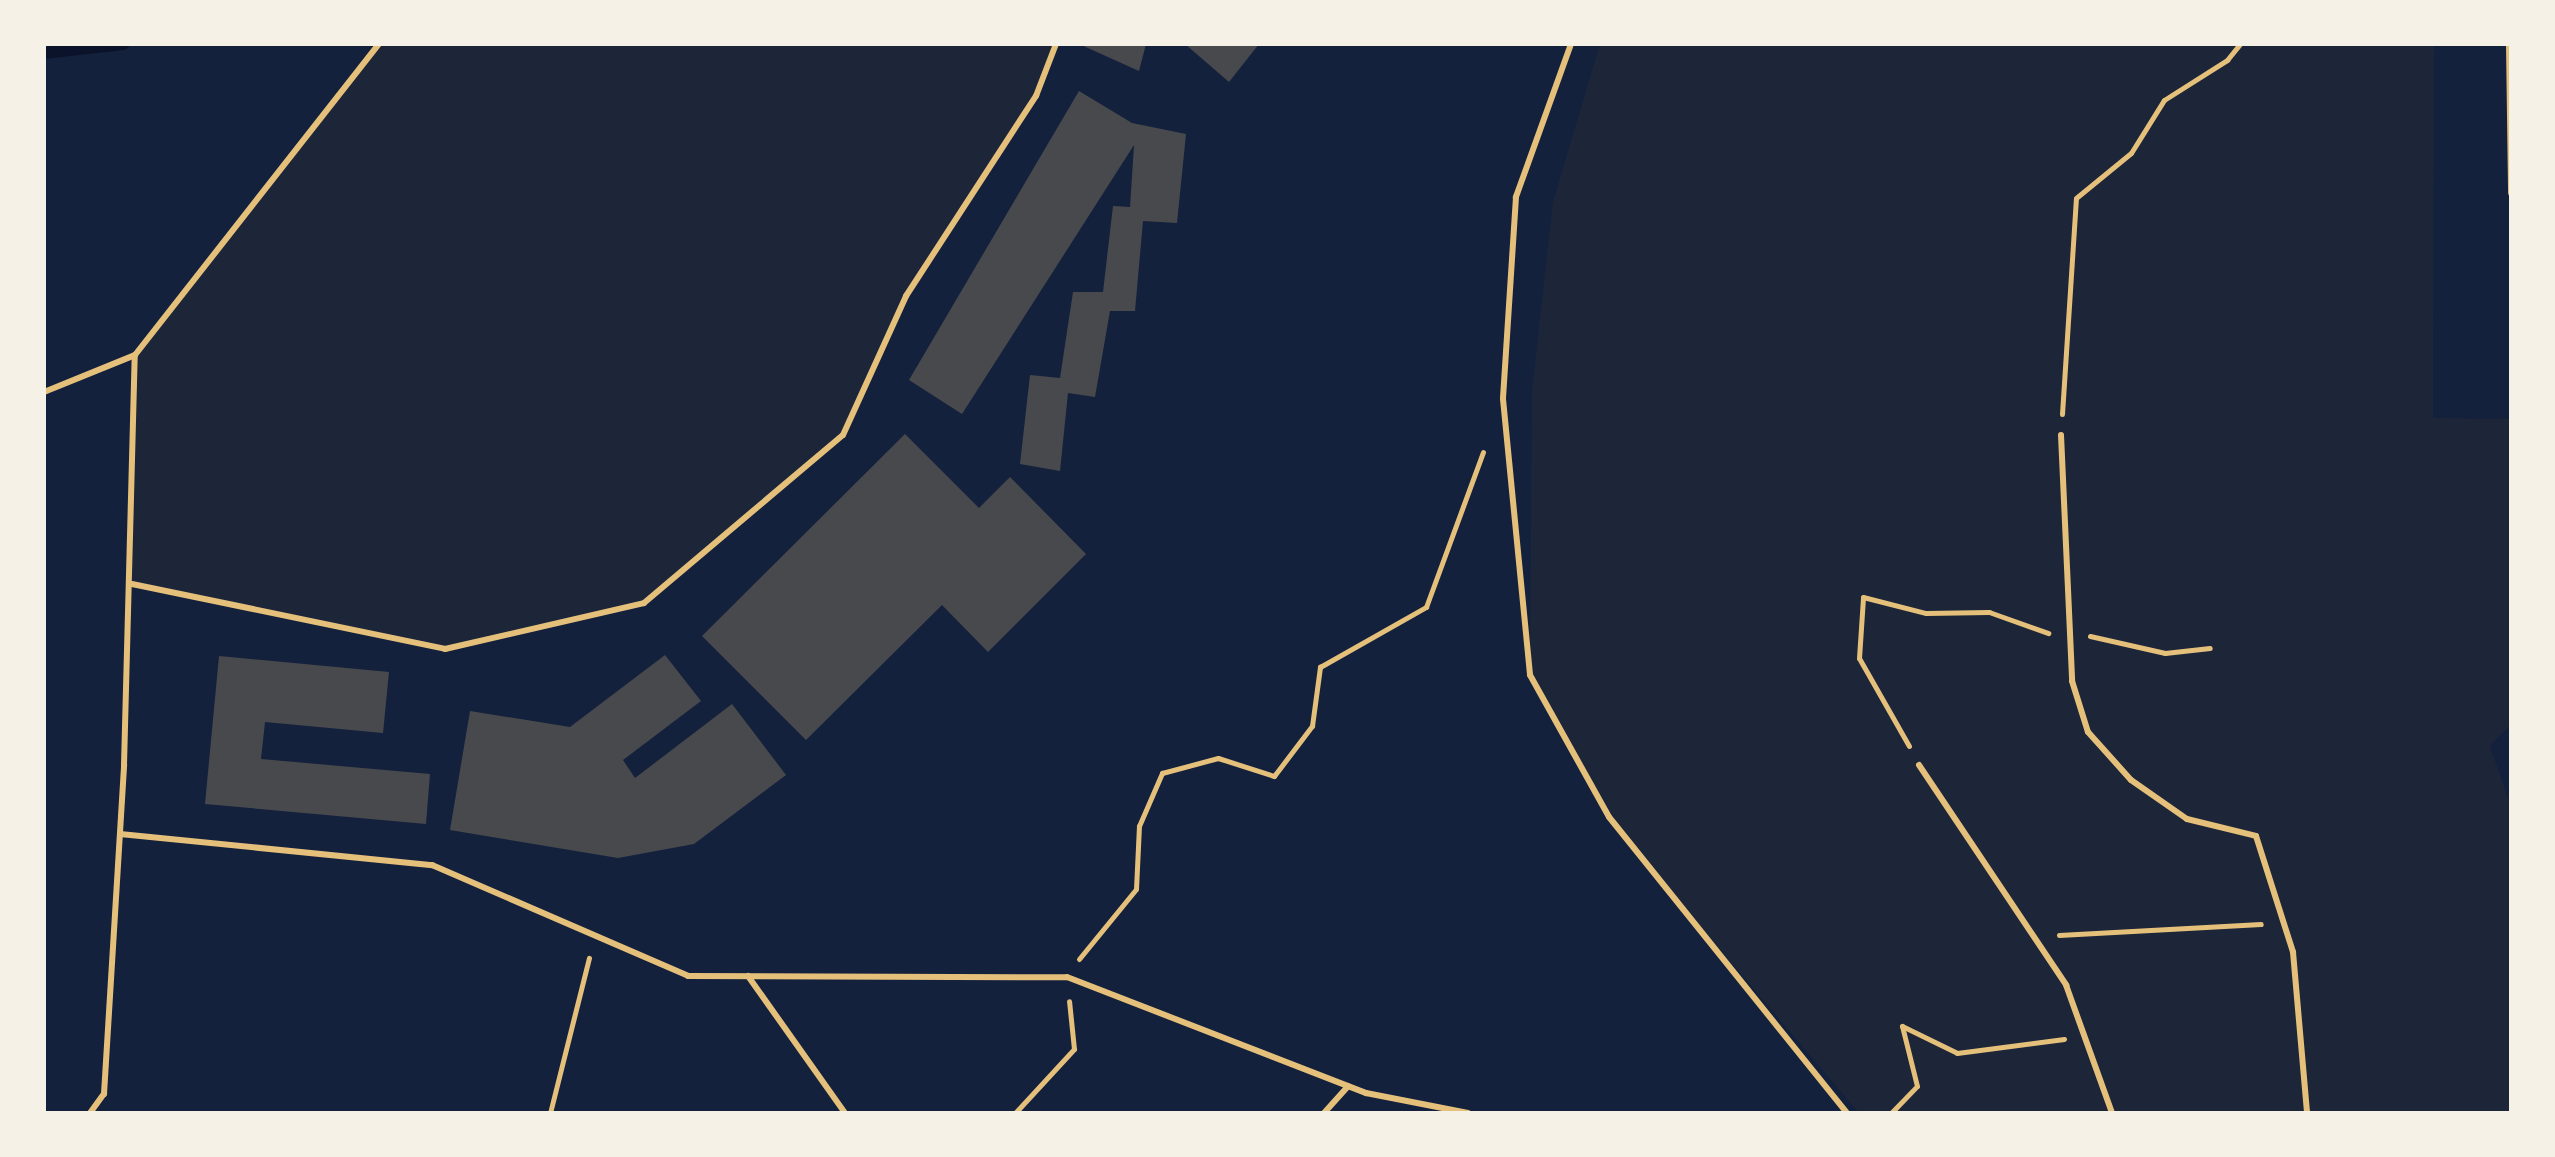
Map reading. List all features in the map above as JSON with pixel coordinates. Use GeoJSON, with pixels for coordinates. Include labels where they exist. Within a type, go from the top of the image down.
{"type":"FeatureCollection","features":[{"type":"Feature","properties":{"kind":"lane"},"geometry":{"type":"LineString","coordinates":[[44,392],[135,355],[379,44]]}},
{"type":"Feature","properties":{"kind":"lane"},"geometry":{"type":"LineString","coordinates":[[132,584],[445,649],[644,603],[843,435],[906,296],[1036,96],[1056,44]]}},
{"type":"Feature","properties":{"kind":"lane"},"geometry":{"type":"LineString","coordinates":[[1571,44],[1516,197],[1503,399],[1530,675],[1609,817],[1847,1113]]}},
{"type":"Feature","properties":{"kind":"lane"},"geometry":{"type":"LineString","coordinates":[[2509,44],[2511,193]]}},
{"type":"Feature","properties":{"kind":"lane"},"geometry":{"type":"LineString","coordinates":[[90,1113],[104,1094],[120,834],[132,584],[135,355]]}},
{"type":"Feature","properties":{"kind":"lane"},"geometry":{"type":"LineString","coordinates":[[2061,435],[2072,681],[2088,732],[2131,780],[2187,819],[2256,836],[2293,952],[2307,1113]]}},
{"type":"Feature","properties":{"kind":"lane"},"geometry":{"type":"LineString","coordinates":[[1919,765],[2038,936],[2066,985],[2081,1036],[2112,1113]]}},
{"type":"Feature","properties":{"kind":"lane"},"geometry":{"type":"LineString","coordinates":[[120,834],[432,865],[688,976],[1067,977],[1348,1086],[1468,1113]]}},
{"type":"Feature","properties":{"kind":"lane"},"geometry":{"type":"LineString","coordinates":[[748,976],[845,1113]]}},
{"type":"Feature","properties":{"kind":"lane"},"geometry":{"type":"LineString","coordinates":[[1324,1113],[1348,1086]]}},
{"type":"Feature","properties":{"kind":"path"},"geometry":{"type":"LineString","coordinates":[[2061,435],[2076,198],[2131,153],[2164,100],[2227,60],[2240,44]]}},
{"type":"Feature","properties":{"kind":"path"},"geometry":{"type":"LineString","coordinates":[[1015,1113],[1074,1049],[1067,977],[1136,889],[1139,826],[1162,773],[1218,758],[1274,776],[1312,726],[1320,667],[1426,607],[1487,444]]}},
{"type":"Feature","properties":{"kind":"path"},"geometry":{"type":"LineString","coordinates":[[1919,765],[1859,658],[1863,597],[1926,613],[1989,612],[2068,636],[2114,636],[2165,653],[2210,648]]}},
{"type":"Feature","properties":{"kind":"path"},"geometry":{"type":"LineString","coordinates":[[2038,936],[2284,923]]}},
{"type":"Feature","properties":{"kind":"path"},"geometry":{"type":"LineString","coordinates":[[550,1113],[586,961],[606,940]]}},
{"type":"Feature","properties":{"kind":"path"},"geometry":{"type":"LineString","coordinates":[[1891,1113],[1917,1086],[1902,1026],[1957,1053],[2081,1036]]}},
{"type":"Feature","properties":{"kind":"shaded area"},"geometry":{"type":"Polygon","coordinates":[[[379,44],[1056,44],[1036,96],[906,296],[843,435],[644,603],[445,649],[132,584],[135,355],[379,44]]]}},
{"type":"Feature","properties":{"kind":"shaded area"},"geometry":{"type":"Polygon","coordinates":[[[1600,44],[2434,44],[2433,418],[2511,419],[2511,724],[2490,746],[2511,807],[2511,1113],[1859,1113],[1626,838],[1530,675],[1532,392],[1553,202],[1600,44]]]}},
{"type":"Feature","properties":{"kind":"building"},"geometry":{"type":"Polygon","coordinates":[[[1079,44],[1146,44],[1139,71],[1079,44]]]}},
{"type":"Feature","properties":{"kind":"building"},"geometry":{"type":"Polygon","coordinates":[[[1185,44],[1259,44],[1229,82],[1185,44]]]}},
{"type":"Feature","properties":{"kind":"building"},"geometry":{"type":"Polygon","coordinates":[[[1079,91],[1132,123],[1186,134],[1177,223],[1143,221],[1135,311],[1110,311],[1095,397],[1068,393],[1060,471],[1020,464],[1030,375],[1060,378],[1073,292],[1103,292],[1113,206],[1130,207],[1134,145],[962,414],[909,380],[1079,91]]]}},
{"type":"Feature","properties":{"kind":"building"},"geometry":{"type":"Polygon","coordinates":[[[905,434],[979,508],[1010,477],[1086,554],[988,652],[942,605],[806,740],[702,636],[905,434]]]}},
{"type":"Feature","properties":{"kind":"building"},"geometry":{"type":"Polygon","coordinates":[[[665,655],[701,701],[623,760],[635,778],[732,704],[786,775],[694,844],[618,858],[450,830],[470,711],[570,727],[665,655]]]}},
{"type":"Feature","properties":{"kind":"building"},"geometry":{"type":"Polygon","coordinates":[[[219,656],[389,672],[383,733],[265,722],[261,759],[430,774],[426,824],[205,804],[219,656]]]}},
{"type":"Feature","properties":{"kind":"waterway"},"geometry":{"type":"LineString","coordinates":[[44,53],[123,44]]}}]}
